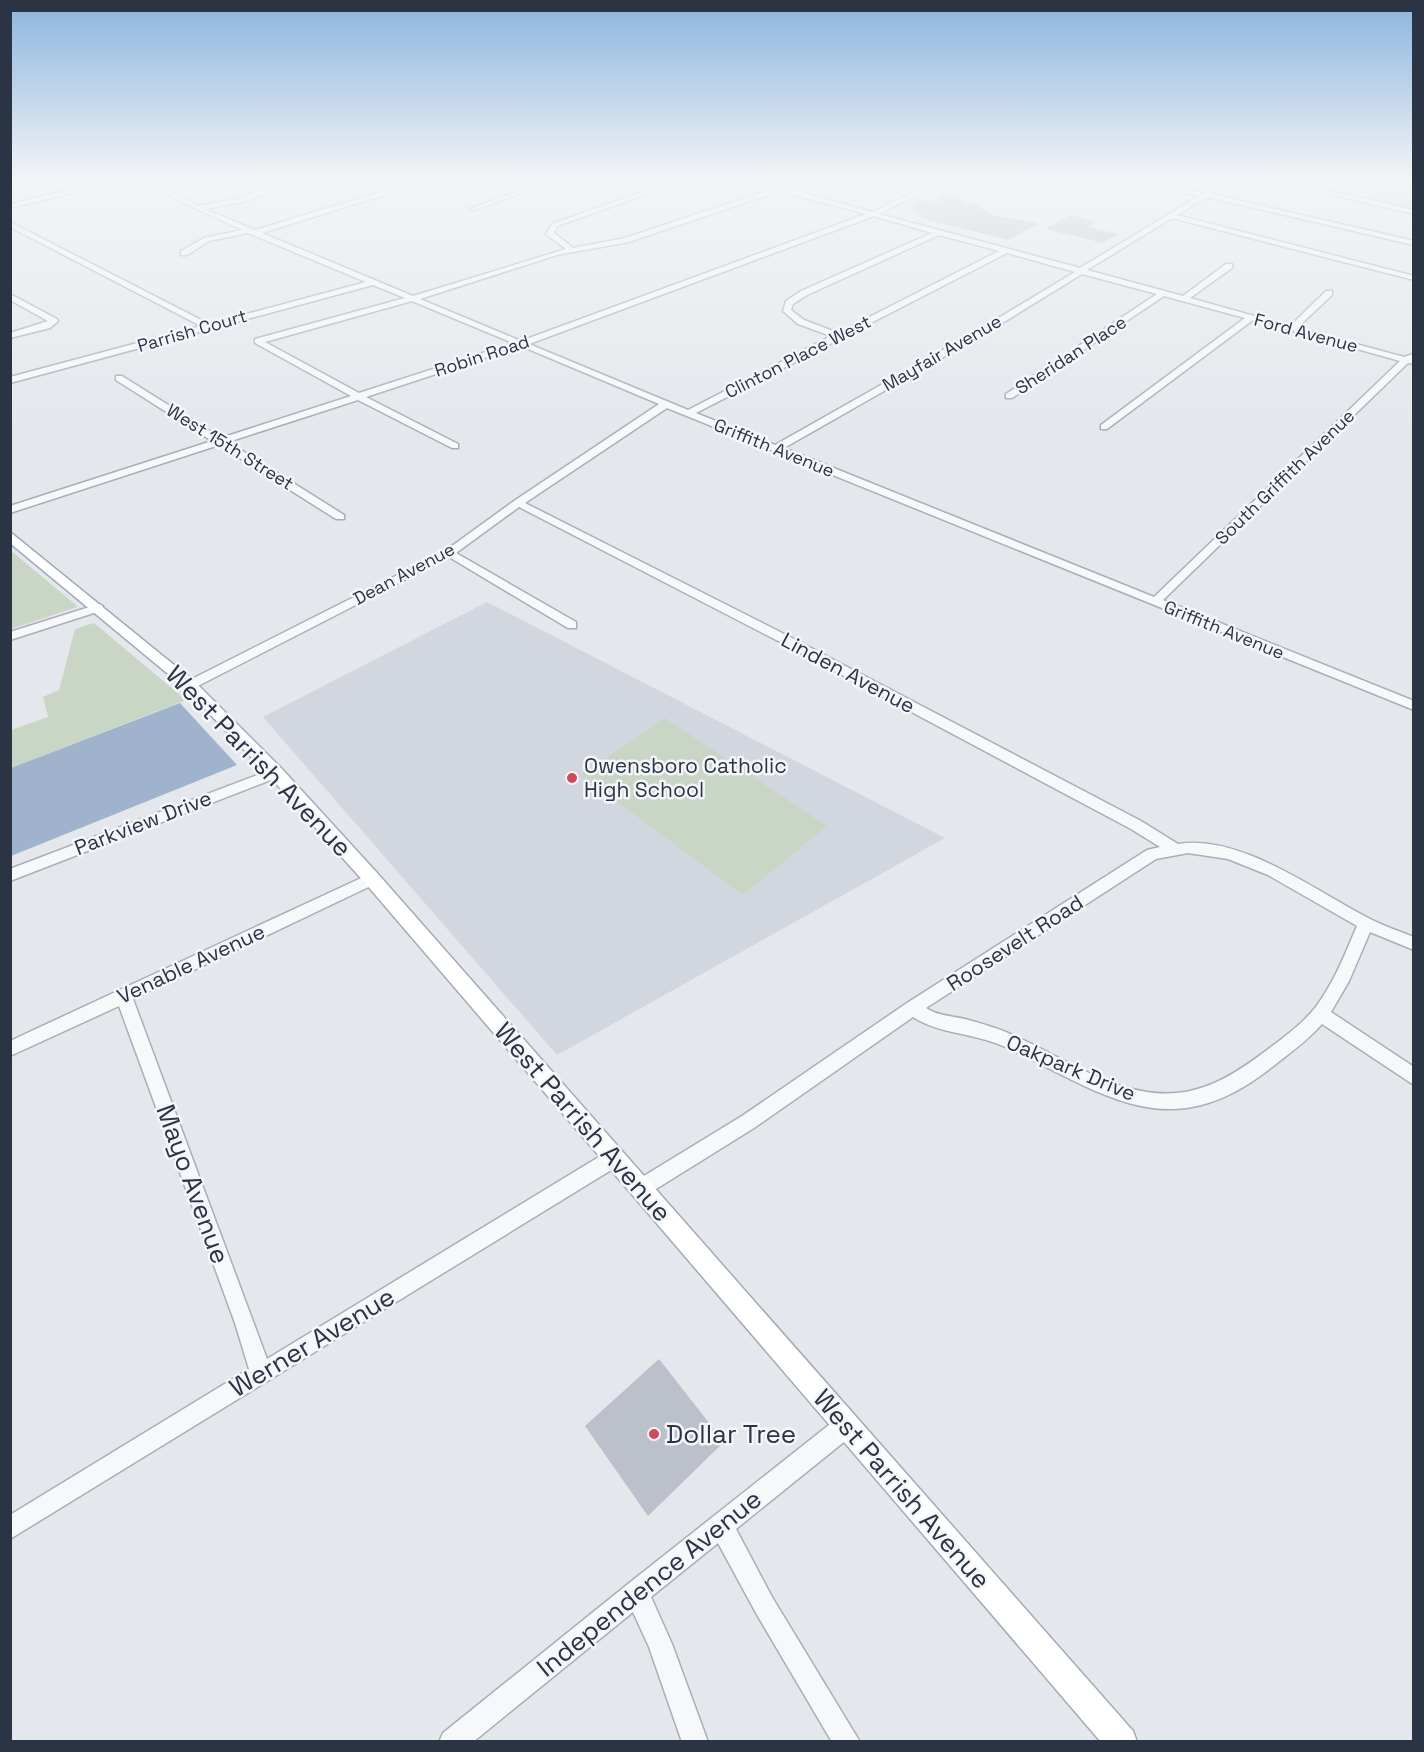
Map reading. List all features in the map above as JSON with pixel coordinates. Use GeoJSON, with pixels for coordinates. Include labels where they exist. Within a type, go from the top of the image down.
{"type":"FeatureCollection","features":[{"type":"Feature","properties":{"kind":"main road","name":"West Parrish Avenue"},"geometry":{"type":"LineString","coordinates":[[10,536],[190,685],[276,773],[372,879],[642,1188],[1122,1742]]}},
{"type":"Feature","properties":{"kind":"street"},"geometry":{"type":"LineString","coordinates":[[83,262],[208,327]]}},
{"type":"Feature","properties":{"kind":"street","name":"Griffith Avenue"},"geometry":{"type":"LineString","coordinates":[[326,262],[775,449],[1413,706]]}},
{"type":"Feature","properties":{"kind":"street"},"geometry":{"type":"LineString","coordinates":[[455,446],[267,348],[258,341],[415,298],[529,262]]}},
{"type":"Feature","properties":{"kind":"street","name":"Robin Road"},"geometry":{"type":"LineString","coordinates":[[10,510],[519,344],[743,262]]}},
{"type":"Feature","properties":{"kind":"street"},"geometry":{"type":"LineString","coordinates":[[838,336],[795,318],[787,311],[789,303],[804,293],[873,262]]}},
{"type":"Feature","properties":{"kind":"street","name":"Clinton Place West"},"geometry":{"type":"LineString","coordinates":[[688,413],[984,262]]}},
{"type":"Feature","properties":{"kind":"street","name":"Ford Avenue"},"geometry":{"type":"LineString","coordinates":[[1043,262],[1409,361]]}},
{"type":"Feature","properties":{"kind":"street","name":"Mayfair Avenue"},"geometry":{"type":"LineString","coordinates":[[775,449],[988,328],[1097,262]]}},
{"type":"Feature","properties":{"kind":"street"},"geometry":{"type":"LineString","coordinates":[[1350,262],[1413,278]]}},
{"type":"Feature","properties":{"kind":"street"},"geometry":{"type":"LineString","coordinates":[[1183,300],[1229,266]]}},
{"type":"Feature","properties":{"kind":"street","name":"Parrish Court"},"geometry":{"type":"LineString","coordinates":[[10,380],[374,282]]}},
{"type":"Feature","properties":{"kind":"street"},"geometry":{"type":"LineString","coordinates":[[1291,329],[1329,293]]}},
{"type":"Feature","properties":{"kind":"street","name":"Sheridan Place"},"geometry":{"type":"LineString","coordinates":[[1009,396],[1162,294]]}},
{"type":"Feature","properties":{"kind":"street"},"geometry":{"type":"LineString","coordinates":[[10,336],[47,326],[54,321],[11,296]]}},
{"type":"Feature","properties":{"kind":"street"},"geometry":{"type":"LineString","coordinates":[[1104,427],[1251,318]]}},
{"type":"Feature","properties":{"kind":"street","name":"South Griffith Avenue"},"geometry":{"type":"LineString","coordinates":[[1155,602],[1409,361],[1413,352]]}},
{"type":"Feature","properties":{"kind":"street","name":"West 15th Street"},"geometry":{"type":"LineString","coordinates":[[119,378],[339,517]]}},
{"type":"Feature","properties":{"kind":"street","name":"Dean Avenue"},"geometry":{"type":"LineString","coordinates":[[190,685],[449,553],[518,503],[666,404]]}},
{"type":"Feature","properties":{"kind":"street","name":"Linden Avenue"},"geometry":{"type":"LineString","coordinates":[[518,503],[788,641],[1136,825],[1175,849]]}},
{"type":"Feature","properties":{"kind":"street"},"geometry":{"type":"LineString","coordinates":[[449,553],[572,626]]}},
{"type":"Feature","properties":{"kind":"street"},"geometry":{"type":"LineString","coordinates":[[10,636],[99,608]]}},
{"type":"Feature","properties":{"kind":"street","name":"Parkview Drive"},"geometry":{"type":"LineString","coordinates":[[10,875],[276,773]]}},
{"type":"Feature","properties":{"kind":"street","name":"Roosevelt Road"},"geometry":{"type":"LineString","coordinates":[[642,1188],[748,1122],[913,1008],[1152,854],[1175,849],[1208,849],[1251,862],[1273,871],[1366,924],[1413,944]]}},
{"type":"Feature","properties":{"kind":"street","name":"Venable Avenue"},"geometry":{"type":"LineString","coordinates":[[10,1049],[372,879]]}},
{"type":"Feature","properties":{"kind":"street","name":"Oakpark Drive"},"geometry":{"type":"LineString","coordinates":[[913,1008],[931,1020],[964,1027],[1009,1041],[1124,1094],[1148,1100],[1196,1100],[1219,1093],[1240,1082],[1303,1033],[1321,1014],[1334,994],[1366,924]]}},
{"type":"Feature","properties":{"kind":"street","name":"Mayo Avenue"},"geometry":{"type":"LineString","coordinates":[[123,995],[245,1323],[261,1373]]}},
{"type":"Feature","properties":{"kind":"street"},"geometry":{"type":"LineString","coordinates":[[1321,1014],[1413,1077]]}},
{"type":"Feature","properties":{"kind":"street","name":"Werner Avenue"},"geometry":{"type":"LineString","coordinates":[[10,1528],[615,1158]]}},
{"type":"Feature","properties":{"kind":"street","name":"Independence Avenue"},"geometry":{"type":"LineString","coordinates":[[452,1742],[636,1592],[847,1425]]}},
{"type":"Feature","properties":{"kind":"street"},"geometry":{"type":"LineString","coordinates":[[721,1524],[764,1605],[847,1742]]}},
{"type":"Feature","properties":{"kind":"street"},"geometry":{"type":"LineString","coordinates":[[636,1592],[660,1644],[695,1742]]}},
{"type":"Feature","properties":{"kind":"shaded area","name":"Owensboro Catholic High School"},"geometry":{"type":"Polygon","coordinates":[[[487,602],[945,838],[557,1055],[263,717],[487,602]]]}},
{"type":"Feature","properties":{"kind":"green space"},"geometry":{"type":"Polygon","coordinates":[[[10,550],[76,605],[77,607],[11,629],[10,550]]]}},
{"type":"Feature","properties":{"kind":"green space"},"geometry":{"type":"Polygon","coordinates":[[[94,623],[186,700],[11,768],[11,730],[48,717],[43,697],[59,690],[75,629],[94,623]]]}},
{"type":"Feature","properties":{"kind":"green space"},"geometry":{"type":"Polygon","coordinates":[[[665,718],[827,826],[743,895],[581,775],[665,718]]]}},
{"type":"Feature","properties":{"kind":"water"},"geometry":{"type":"Polygon","coordinates":[[[180,703],[237,765],[11,856],[11,768],[180,703]]]}},
{"type":"Feature","properties":{"kind":"building","name":"Dollar Tree"},"geometry":{"type":"Polygon","coordinates":[[[659,1359],[724,1442],[648,1516],[585,1426],[659,1359]]]}},
{"type":"Feature","properties":{"kind":"place","name":"Owensboro Catholic High School"},"geometry":{"type":"Point","coordinates":[572,778]}},
{"type":"Feature","properties":{"kind":"place","name":"Dollar Tree"},"geometry":{"type":"Point","coordinates":[654,1434]}}]}
